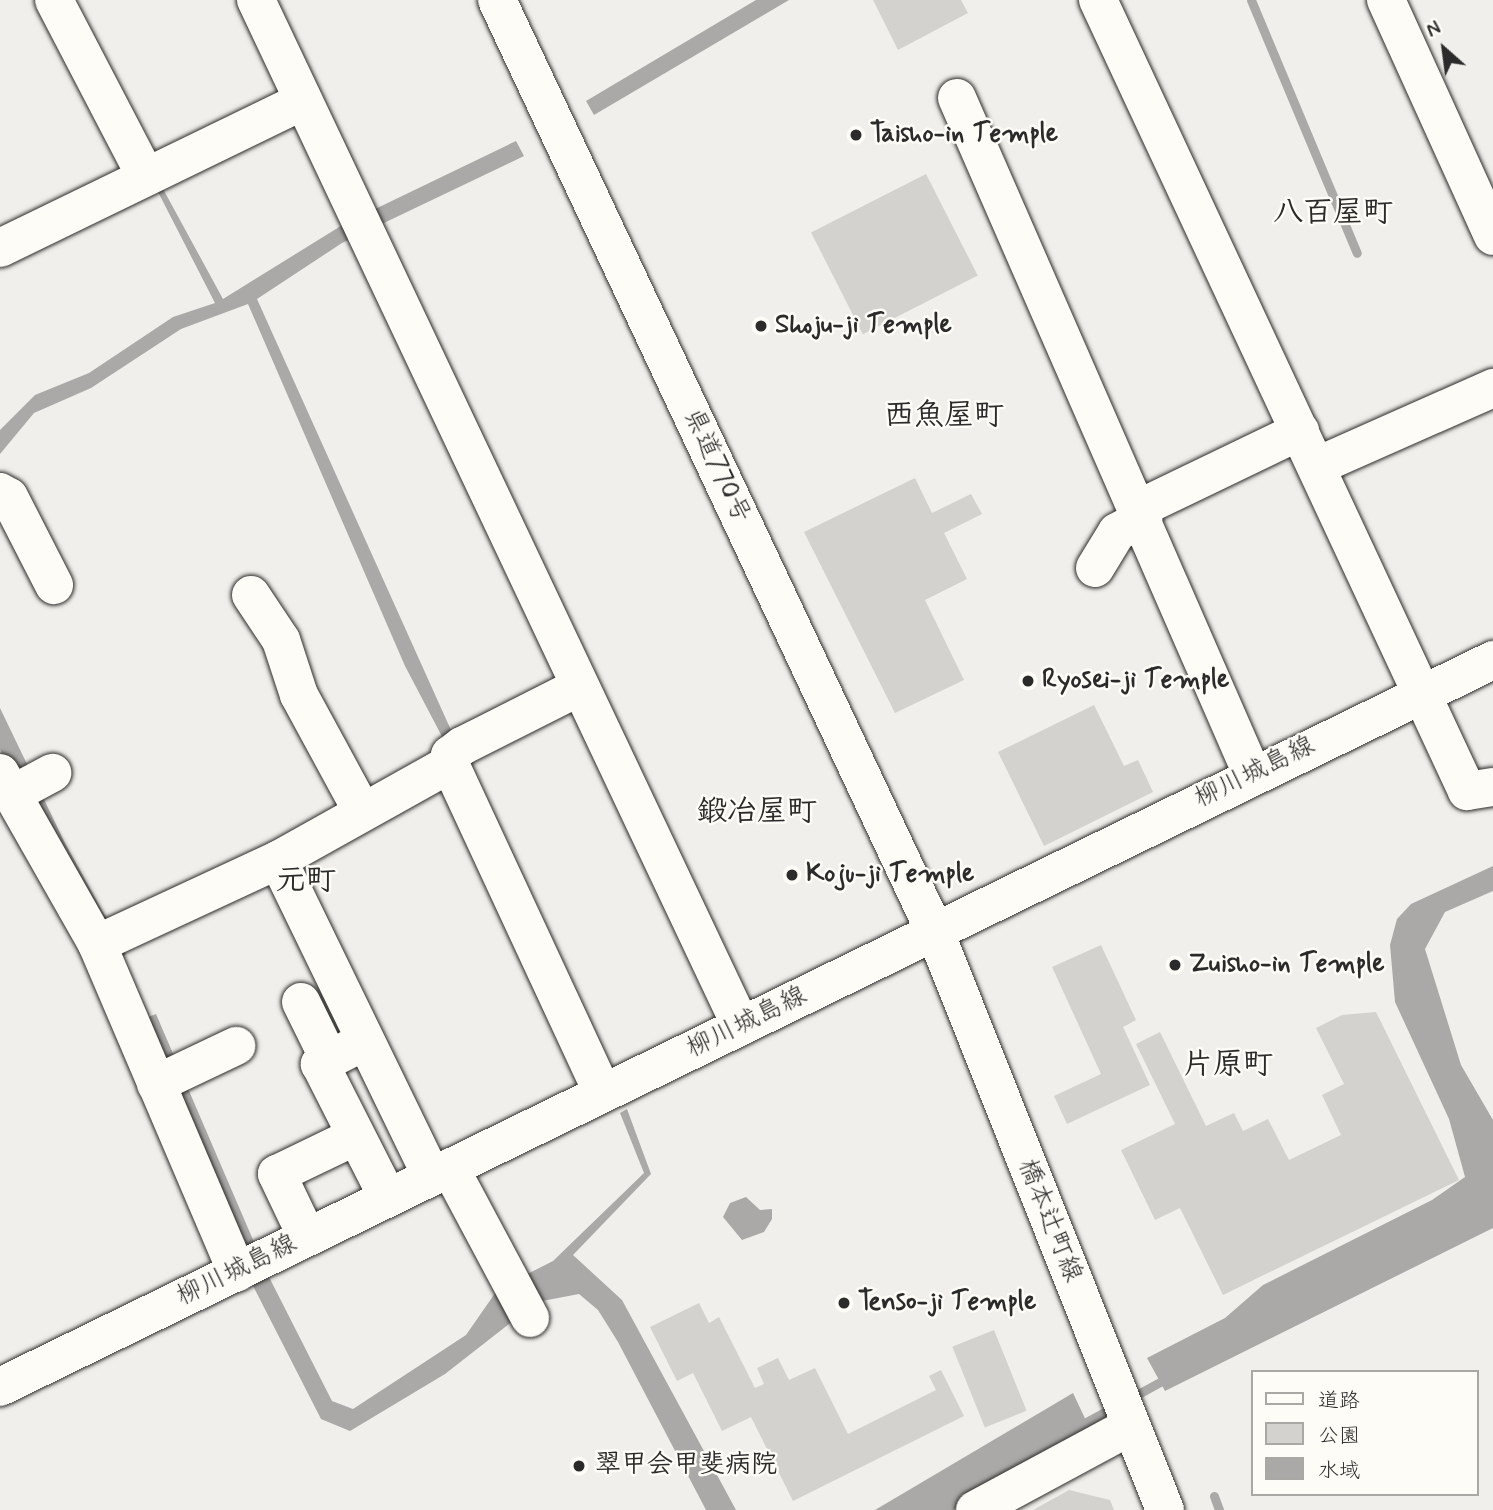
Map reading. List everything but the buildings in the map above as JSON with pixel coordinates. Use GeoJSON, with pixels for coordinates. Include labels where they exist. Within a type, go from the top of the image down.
{"type":"FeatureCollection","features":[{"type":"Feature","properties":{"kind":"street"},"geometry":{"type":"LineString","coordinates":[[54,0],[146,177]]}},
{"type":"Feature","properties":{"kind":"street"},"geometry":{"type":"LineString","coordinates":[[256,0],[741,1026]]}},
{"type":"Feature","properties":{"kind":"street","name":"県道770号"},"geometry":{"type":"LineString","coordinates":[[497,0],[935,932]]}},
{"type":"Feature","properties":{"kind":"street"},"geometry":{"type":"LineString","coordinates":[[1098,0],[1467,790],[1493,787]]}},
{"type":"Feature","properties":{"kind":"street"},"geometry":{"type":"LineString","coordinates":[[1386,0],[1493,236]]}},
{"type":"Feature","properties":{"kind":"street"},"geometry":{"type":"LineString","coordinates":[[957,98],[1252,775]]}},
{"type":"Feature","properties":{"kind":"street"},"geometry":{"type":"LineString","coordinates":[[0,248],[303,101]]}},
{"type":"Feature","properties":{"kind":"street"},"geometry":{"type":"LineString","coordinates":[[1317,466],[1493,387]]}},
{"type":"Feature","properties":{"kind":"street"},"geometry":{"type":"LineString","coordinates":[[1095,568],[1117,532],[1140,514],[1300,431]]}},
{"type":"Feature","properties":{"kind":"street"},"geometry":{"type":"LineString","coordinates":[[0,492],[9,497],[54,585]]}},
{"type":"Feature","properties":{"kind":"street"},"geometry":{"type":"LineString","coordinates":[[251,595],[281,640],[299,695],[362,811]]}},
{"type":"Feature","properties":{"kind":"street","name":"柳川城島線"},"geometry":{"type":"LineString","coordinates":[[0,1387],[1252,775],[1493,660]]}},
{"type":"Feature","properties":{"kind":"street"},"geometry":{"type":"LineString","coordinates":[[114,953],[278,860],[454,755],[579,687]]}},
{"type":"Feature","properties":{"kind":"street"},"geometry":{"type":"LineString","coordinates":[[454,755],[612,1089]]}},
{"type":"Feature","properties":{"kind":"street"},"geometry":{"type":"LineString","coordinates":[[52,773],[10,786],[114,953],[171,1078],[249,1265]]}},
{"type":"Feature","properties":{"kind":"street"},"geometry":{"type":"LineString","coordinates":[[278,860],[365,1041],[530,1318]]}},
{"type":"Feature","properties":{"kind":"street","name":"橋本辻町線"},"geometry":{"type":"LineString","coordinates":[[935,932],[1165,1510]]}},
{"type":"Feature","properties":{"kind":"street"},"geometry":{"type":"LineString","coordinates":[[301,1002],[329,1059]]}},
{"type":"Feature","properties":{"kind":"street"},"geometry":{"type":"LineString","coordinates":[[365,1041],[320,1063],[354,1137],[388,1198]]}},
{"type":"Feature","properties":{"kind":"street"},"geometry":{"type":"LineString","coordinates":[[171,1078],[236,1046]]}},
{"type":"Feature","properties":{"kind":"street"},"geometry":{"type":"LineString","coordinates":[[307,1237],[277,1174],[354,1137]]}},
{"type":"Feature","properties":{"kind":"street"},"geometry":{"type":"LineString","coordinates":[[975,1510],[1129,1420]]}},
{"type":"Feature","properties":{"kind":"green space"},"geometry":{"type":"Polygon","coordinates":[[[873,0],[961,0],[968,13],[898,50],[873,0]]]}},
{"type":"Feature","properties":{"kind":"green space"},"geometry":{"type":"Polygon","coordinates":[[[926,174],[978,276],[863,334],[811,233],[926,174]]]}},
{"type":"Feature","properties":{"kind":"green space"},"geometry":{"type":"Polygon","coordinates":[[[915,478],[932,513],[971,494],[982,514],[944,533],[967,579],[925,600],[964,680],[895,713],[804,532],[915,478]]]}},
{"type":"Feature","properties":{"kind":"green space"},"geometry":{"type":"Polygon","coordinates":[[[1094,705],[1124,766],[1138,760],[1153,792],[1044,846],[998,752],[1094,705]]]}},
{"type":"Feature","properties":{"kind":"green space"},"geometry":{"type":"Polygon","coordinates":[[[1101,945],[1136,1020],[1123,1027],[1150,1085],[1067,1124],[1054,1096],[1101,1074],[1052,967],[1101,945]]]}},
{"type":"Feature","properties":{"kind":"green space"},"geometry":{"type":"Polygon","coordinates":[[[1376,1012],[1459,1180],[1223,1295],[1180,1208],[1155,1220],[1121,1150],[1175,1124],[1136,1044],[1160,1032],[1206,1126],[1234,1113],[1243,1131],[1268,1119],[1289,1160],[1341,1135],[1322,1095],[1344,1084],[1316,1028],[1342,1015],[1376,1012]]]}},
{"type":"Feature","properties":{"kind":"green space"},"geometry":{"type":"Polygon","coordinates":[[[699,1303],[709,1323],[719,1317],[755,1388],[764,1384],[757,1368],[778,1358],[789,1380],[815,1368],[848,1434],[936,1390],[929,1376],[941,1370],[964,1416],[793,1501],[751,1417],[722,1431],[693,1373],[677,1381],[650,1327],[699,1303]]]}},
{"type":"Feature","properties":{"kind":"green space"},"geometry":{"type":"Polygon","coordinates":[[[994,1330],[1027,1411],[985,1428],[952,1347],[994,1330]]]}},
{"type":"Feature","properties":{"kind":"green space"},"geometry":{"type":"Polygon","coordinates":[[[1069,1490],[1110,1500],[1114,1510],[1033,1510],[1069,1490]]]}},
{"type":"Feature","properties":{"kind":"water"},"geometry":{"type":"Polygon","coordinates":[[[756,0],[789,0],[594,115],[586,101],[756,0]]]}},
{"type":"Feature","properties":{"kind":"water"},"geometry":{"type":"Polygon","coordinates":[[[516,141],[524,156],[342,243],[257,299],[455,739],[448,748],[405,666],[248,304],[181,329],[91,388],[34,413],[0,454],[0,430],[35,395],[89,373],[173,317],[215,303],[157,190],[162,187],[223,299],[344,224],[516,141]]]}},
{"type":"Feature","properties":{"kind":"water"},"geometry":{"type":"Polygon","coordinates":[[[0,708],[65,843],[126,954],[115,959],[0,750],[0,708]]]}},
{"type":"Feature","properties":{"kind":"water"},"geometry":{"type":"Polygon","coordinates":[[[1493,866],[1493,891],[1445,912],[1425,949],[1461,1065],[1493,1120],[1493,1228],[1165,1391],[1147,1358],[1225,1318],[1263,1285],[1432,1200],[1465,1177],[1449,1119],[1395,1002],[1390,945],[1397,919],[1411,904],[1493,866]]]}},
{"type":"Feature","properties":{"kind":"water"},"geometry":{"type":"Polygon","coordinates":[[[156,1014],[269,1277],[332,1401],[353,1409],[466,1335],[498,1289],[553,1261],[644,1173],[620,1113],[627,1109],[651,1174],[573,1255],[622,1300],[736,1510],[706,1510],[618,1342],[598,1310],[579,1294],[537,1302],[445,1374],[350,1431],[321,1419],[250,1280],[141,1020],[156,1014]]]}},
{"type":"Feature","properties":{"kind":"water"},"geometry":{"type":"Polygon","coordinates":[[[746,1197],[760,1210],[772,1209],[772,1219],[764,1232],[742,1240],[723,1217],[730,1203],[746,1197]]]}},
{"type":"Feature","properties":{"kind":"water"},"geometry":{"type":"Polygon","coordinates":[[[1073,1393],[1090,1429],[953,1510],[875,1510],[1073,1393]]]}},
{"type":"Feature","properties":{"kind":"waterway"},"geometry":{"type":"LineString","coordinates":[[1251,0],[1357,253]]}},
{"type":"Feature","properties":{"kind":"waterway"},"geometry":{"type":"LineString","coordinates":[[1129,1399],[1169,1377]]}},
{"type":"Feature","properties":{"kind":"waterway"},"geometry":{"type":"LineString","coordinates":[[1077,1427],[1114,1407]]}},
{"type":"Feature","properties":{"kind":"waterway"},"geometry":{"type":"LineString","coordinates":[[1214,1496],[1219,1510]]}},
{"type":"Feature","properties":{"kind":"place","name":"Taisho-in Temple"},"geometry":{"type":"Point","coordinates":[856,135]}},
{"type":"Feature","properties":{"kind":"place","name":"Shoju-ji Temple"},"geometry":{"type":"Point","coordinates":[761,326]}},
{"type":"Feature","properties":{"kind":"place","name":"Ryosei-ji Temple"},"geometry":{"type":"Point","coordinates":[1028,681]}},
{"type":"Feature","properties":{"kind":"place","name":"Koju-ji Temple"},"geometry":{"type":"Point","coordinates":[792,875]}},
{"type":"Feature","properties":{"kind":"place","name":"Zuisho-in Temple"},"geometry":{"type":"Point","coordinates":[1175,965]}},
{"type":"Feature","properties":{"kind":"place","name":"Tenso-ji Temple"},"geometry":{"type":"Point","coordinates":[844,1303]}},
{"type":"Feature","properties":{"kind":"place","name":"翠甲会甲斐病院"},"geometry":{"type":"Point","coordinates":[579,1466]}},
{"type":"Feature","properties":{"kind":"district","name":"八百屋町"},"geometry":{"type":"Point","coordinates":[1333,213]}},
{"type":"Feature","properties":{"kind":"district","name":"西魚屋町"},"geometry":{"type":"Point","coordinates":[944,416]}},
{"type":"Feature","properties":{"kind":"district","name":"鍛冶屋町"},"geometry":{"type":"Point","coordinates":[757,812]}},
{"type":"Feature","properties":{"kind":"district","name":"元町"},"geometry":{"type":"Point","coordinates":[306,881]}},
{"type":"Feature","properties":{"kind":"district","name":"片原町"},"geometry":{"type":"Point","coordinates":[1228,1065]}}]}
